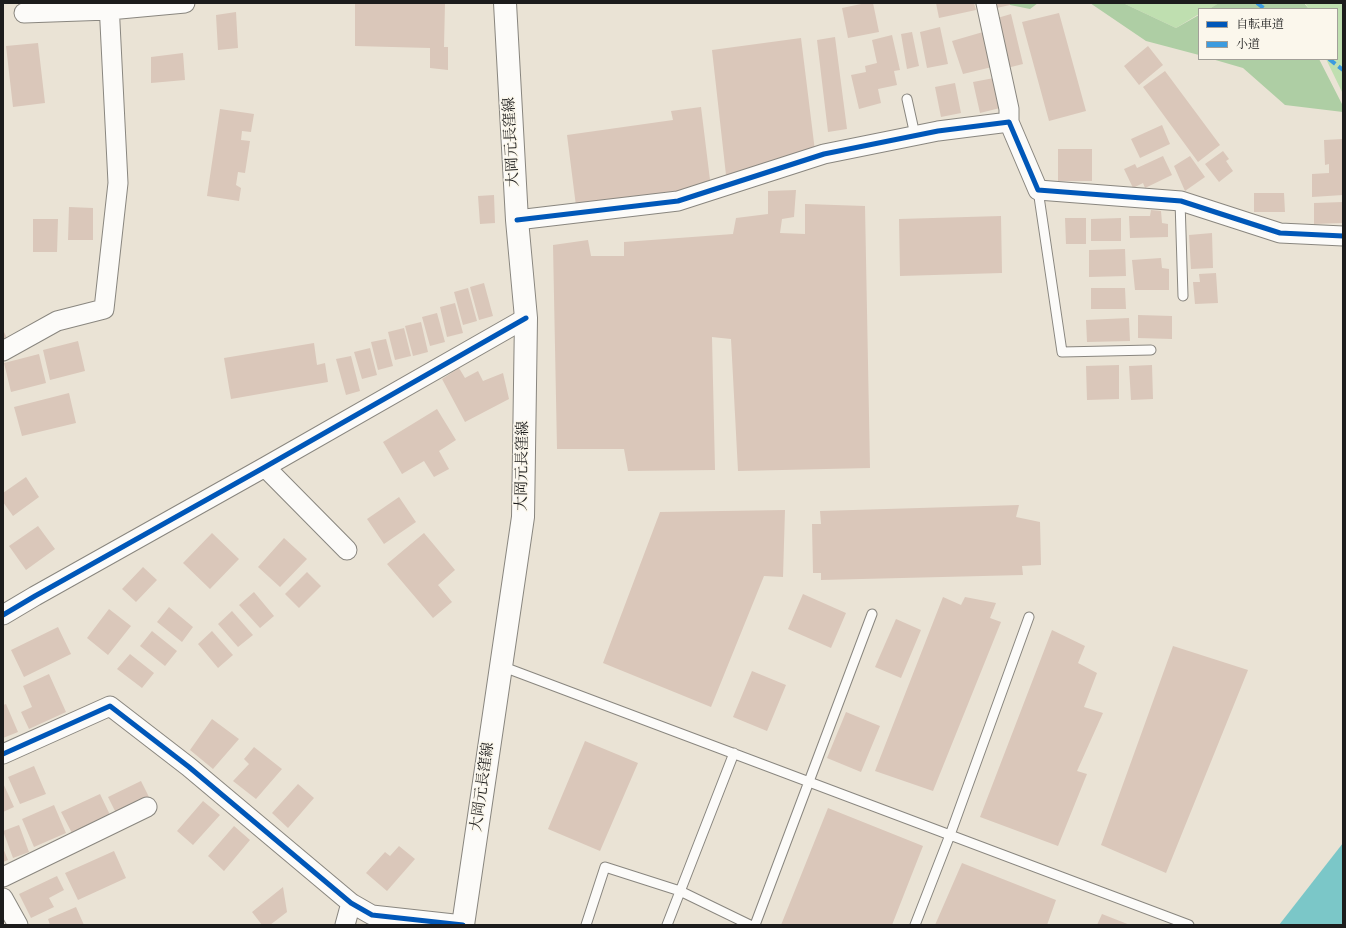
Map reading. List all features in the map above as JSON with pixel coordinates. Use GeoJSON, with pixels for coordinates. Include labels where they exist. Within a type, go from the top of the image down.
{"type":"FeatureCollection","features":[{"type":"Feature","properties":{"kind":"main road","name":"大岡元長窪線"},"geometry":{"type":"LineString","coordinates":[[463,925],[524,517],[526,318],[517,220],[505,3]]}},
{"type":"Feature","properties":{"kind":"street"},"geometry":{"type":"LineString","coordinates":[[24,13],[185,3]]}},
{"type":"Feature","properties":{"kind":"street"},"geometry":{"type":"LineString","coordinates":[[986,3],[1009,109],[1009,122],[1038,190],[1180,201],[1280,233],[1343,236]]}},
{"type":"Feature","properties":{"kind":"street"},"geometry":{"type":"LineString","coordinates":[[3,351],[57,321],[104,309],[118,183],[109,7]]}},
{"type":"Feature","properties":{"kind":"street"},"geometry":{"type":"LineString","coordinates":[[517,220],[678,201],[824,154],[938,131],[1009,122]]}},
{"type":"Feature","properties":{"kind":"street"},"geometry":{"type":"LineString","coordinates":[[3,615],[526,318]]}},
{"type":"Feature","properties":{"kind":"street"},"geometry":{"type":"LineString","coordinates":[[265,467],[347,550]]}},
{"type":"Feature","properties":{"kind":"street"},"geometry":{"type":"LineString","coordinates":[[3,754],[110,706],[189,767],[351,903],[372,915],[463,925]]}},
{"type":"Feature","properties":{"kind":"street"},"geometry":{"type":"LineString","coordinates":[[3,877],[147,806]]}},
{"type":"Feature","properties":{"kind":"street"},"geometry":{"type":"LineString","coordinates":[[3,898],[18,925]]}},
{"type":"Feature","properties":{"kind":"street"},"geometry":{"type":"LineString","coordinates":[[345,925],[351,903]]}},
{"type":"Feature","properties":{"kind":"lane"},"geometry":{"type":"LineString","coordinates":[[907,99],[915,135]]}},
{"type":"Feature","properties":{"kind":"lane"},"geometry":{"type":"LineString","coordinates":[[1038,190],[1062,352],[1150,350]]}},
{"type":"Feature","properties":{"kind":"lane"},"geometry":{"type":"LineString","coordinates":[[1180,201],[1183,296]]}},
{"type":"Feature","properties":{"kind":"lane"},"geometry":{"type":"LineString","coordinates":[[755,925],[872,614]]}},
{"type":"Feature","properties":{"kind":"lane"},"geometry":{"type":"LineString","coordinates":[[915,925],[950,835],[1029,617]]}},
{"type":"Feature","properties":{"kind":"lane"},"geometry":{"type":"LineString","coordinates":[[501,666],[1189,925]]}},
{"type":"Feature","properties":{"kind":"lane"},"geometry":{"type":"LineString","coordinates":[[666,925],[734,753]]}},
{"type":"Feature","properties":{"kind":"lane"},"geometry":{"type":"LineString","coordinates":[[586,925],[605,867],[680,891],[750,925]]}},
{"type":"Feature","properties":{"kind":"green space"},"geometry":{"type":"Polygon","coordinates":[[[1010,3],[1038,3],[1030,9],[1010,5],[1010,3]]]}},
{"type":"Feature","properties":{"kind":"green space"},"geometry":{"type":"Polygon","coordinates":[[[1090,3],[1123,3],[1176,28],[1198,16],[1198,55],[1146,41],[1090,3]]]}},
{"type":"Feature","properties":{"kind":"green space"},"geometry":{"type":"Polygon","coordinates":[[[1123,3],[1218,3],[1211,8],[1198,8],[1198,15],[1176,28],[1123,3]]]}},
{"type":"Feature","properties":{"kind":"green space"},"geometry":{"type":"Polygon","coordinates":[[[1219,3],[1304,3],[1308,8],[1211,8],[1219,3]]]}},
{"type":"Feature","properties":{"kind":"green space"},"geometry":{"type":"Polygon","coordinates":[[[1305,3],[1343,3],[1343,94],[1326,60],[1338,60],[1338,8],[1308,8],[1305,3]]]}},
{"type":"Feature","properties":{"kind":"green space"},"geometry":{"type":"Polygon","coordinates":[[[1215,60],[1320,60],[1343,106],[1343,112],[1285,105],[1243,68],[1215,60]]]}},
{"type":"Feature","properties":{"kind":"water"},"geometry":{"type":"Polygon","coordinates":[[[1343,843],[1343,925],[1279,925],[1343,843]]]}},
{"type":"Feature","properties":{"kind":"building"},"geometry":{"type":"Polygon","coordinates":[[[355,3],[445,3],[444,47],[448,47],[448,70],[430,68],[430,48],[355,46],[355,3]]]}},
{"type":"Feature","properties":{"kind":"building"},"geometry":{"type":"Polygon","coordinates":[[[873,3],[879,32],[848,38],[842,8],[873,3]]]}},
{"type":"Feature","properties":{"kind":"building"},"geometry":{"type":"Polygon","coordinates":[[[936,3],[974,3],[976,10],[939,18],[936,3]]]}},
{"type":"Feature","properties":{"kind":"building"},"geometry":{"type":"Polygon","coordinates":[[[990,3],[1010,3],[1010,5],[992,9],[990,3]]]}},
{"type":"Feature","properties":{"kind":"building"},"geometry":{"type":"Polygon","coordinates":[[[236,12],[238,48],[218,50],[216,15],[236,12]]]}},
{"type":"Feature","properties":{"kind":"building"},"geometry":{"type":"Polygon","coordinates":[[[1059,13],[1086,111],[1049,121],[1022,22],[1059,13]]]}},
{"type":"Feature","properties":{"kind":"building"},"geometry":{"type":"Polygon","coordinates":[[[1011,14],[1023,64],[1007,68],[994,19],[1011,14]]]}},
{"type":"Feature","properties":{"kind":"building"},"geometry":{"type":"Polygon","coordinates":[[[940,27],[948,64],[927,68],[920,32],[940,27]]]}},
{"type":"Feature","properties":{"kind":"building"},"geometry":{"type":"Polygon","coordinates":[[[912,32],[919,66],[907,69],[901,34],[912,32]]]}},
{"type":"Feature","properties":{"kind":"building"},"geometry":{"type":"Polygon","coordinates":[[[983,32],[992,67],[963,74],[952,41],[983,32]]]}},
{"type":"Feature","properties":{"kind":"building"},"geometry":{"type":"Polygon","coordinates":[[[892,35],[900,70],[894,71],[897,85],[878,89],[881,103],[859,109],[851,75],[866,72],[865,66],[877,63],[872,40],[892,35]]]}},
{"type":"Feature","properties":{"kind":"building"},"geometry":{"type":"Polygon","coordinates":[[[835,37],[847,129],[828,132],[817,40],[835,37]]]}},
{"type":"Feature","properties":{"kind":"building"},"geometry":{"type":"Polygon","coordinates":[[[801,38],[815,151],[726,175],[712,50],[801,38]]]}},
{"type":"Feature","properties":{"kind":"building"},"geometry":{"type":"Polygon","coordinates":[[[38,43],[45,103],[13,107],[6,46],[38,43]]]}},
{"type":"Feature","properties":{"kind":"building"},"geometry":{"type":"Polygon","coordinates":[[[1148,46],[1163,65],[1139,85],[1124,66],[1148,46]]]}},
{"type":"Feature","properties":{"kind":"building"},"geometry":{"type":"Polygon","coordinates":[[[183,53],[185,80],[151,83],[151,57],[183,53]]]}},
{"type":"Feature","properties":{"kind":"building"},"geometry":{"type":"Polygon","coordinates":[[[1165,71],[1220,145],[1198,162],[1143,87],[1165,71]]]}},
{"type":"Feature","properties":{"kind":"building"},"geometry":{"type":"Polygon","coordinates":[[[994,78],[1000,108],[980,113],[973,82],[994,78]]]}},
{"type":"Feature","properties":{"kind":"building"},"geometry":{"type":"Polygon","coordinates":[[[955,83],[961,113],[941,117],[935,87],[955,83]]]}},
{"type":"Feature","properties":{"kind":"building"},"geometry":{"type":"Polygon","coordinates":[[[701,107],[710,180],[683,191],[576,206],[567,135],[673,120],[671,111],[701,107]]]}},
{"type":"Feature","properties":{"kind":"building"},"geometry":{"type":"Polygon","coordinates":[[[220,109],[254,114],[251,132],[242,131],[241,140],[250,141],[245,173],[238,172],[236,185],[241,188],[239,201],[207,196],[220,109]]]}},
{"type":"Feature","properties":{"kind":"building"},"geometry":{"type":"Polygon","coordinates":[[[1162,125],[1170,144],[1140,158],[1131,139],[1162,125]]]}},
{"type":"Feature","properties":{"kind":"building"},"geometry":{"type":"Polygon","coordinates":[[[1343,139],[1343,195],[1312,197],[1312,174],[1329,173],[1329,164],[1325,165],[1324,140],[1343,139]]]}},
{"type":"Feature","properties":{"kind":"building"},"geometry":{"type":"Polygon","coordinates":[[[1058,149],[1092,149],[1092,181],[1058,181],[1058,149]]]}},
{"type":"Feature","properties":{"kind":"building"},"geometry":{"type":"Polygon","coordinates":[[[1223,151],[1229,159],[1226,161],[1233,171],[1219,182],[1205,164],[1223,151]]]}},
{"type":"Feature","properties":{"kind":"building"},"geometry":{"type":"Polygon","coordinates":[[[1163,156],[1172,175],[1145,188],[1143,183],[1133,188],[1124,169],[1135,164],[1137,168],[1163,156]]]}},
{"type":"Feature","properties":{"kind":"building"},"geometry":{"type":"Polygon","coordinates":[[[1190,156],[1205,177],[1185,191],[1174,166],[1190,156]]]}},
{"type":"Feature","properties":{"kind":"building"},"geometry":{"type":"Polygon","coordinates":[[[796,190],[794,217],[782,219],[780,233],[805,234],[805,204],[865,206],[870,468],[738,471],[731,339],[712,337],[715,470],[628,471],[624,449],[557,449],[553,245],[588,240],[591,256],[624,256],[624,242],[733,234],[736,218],[768,214],[768,191],[796,190]]]}},
{"type":"Feature","properties":{"kind":"building"},"geometry":{"type":"Polygon","coordinates":[[[1254,193],[1284,193],[1285,212],[1254,212],[1254,193]]]}},
{"type":"Feature","properties":{"kind":"building"},"geometry":{"type":"Polygon","coordinates":[[[494,195],[495,223],[480,224],[478,196],[494,195]]]}},
{"type":"Feature","properties":{"kind":"building"},"geometry":{"type":"Polygon","coordinates":[[[1343,202],[1343,223],[1314,224],[1314,203],[1343,202]]]}},
{"type":"Feature","properties":{"kind":"building"},"geometry":{"type":"Polygon","coordinates":[[[69,207],[93,208],[93,240],[68,240],[69,207]]]}},
{"type":"Feature","properties":{"kind":"building"},"geometry":{"type":"Polygon","coordinates":[[[1151,210],[1161,211],[1162,223],[1168,224],[1168,237],[1130,238],[1129,216],[1150,216],[1151,210]]]}},
{"type":"Feature","properties":{"kind":"building"},"geometry":{"type":"Polygon","coordinates":[[[1001,216],[1002,273],[900,276],[899,219],[1001,216]]]}},
{"type":"Feature","properties":{"kind":"building"},"geometry":{"type":"Polygon","coordinates":[[[1065,218],[1086,218],[1086,244],[1066,244],[1065,218]]]}},
{"type":"Feature","properties":{"kind":"building"},"geometry":{"type":"Polygon","coordinates":[[[1121,218],[1121,241],[1091,241],[1091,219],[1121,218]]]}},
{"type":"Feature","properties":{"kind":"building"},"geometry":{"type":"Polygon","coordinates":[[[33,219],[58,219],[57,252],[33,252],[33,219]]]}},
{"type":"Feature","properties":{"kind":"building"},"geometry":{"type":"Polygon","coordinates":[[[1212,233],[1213,268],[1191,269],[1189,235],[1212,233]]]}},
{"type":"Feature","properties":{"kind":"building"},"geometry":{"type":"Polygon","coordinates":[[[1125,249],[1126,276],[1089,277],[1089,250],[1125,249]]]}},
{"type":"Feature","properties":{"kind":"building"},"geometry":{"type":"Polygon","coordinates":[[[1161,258],[1162,268],[1169,269],[1169,290],[1135,290],[1132,260],[1161,258]]]}},
{"type":"Feature","properties":{"kind":"building"},"geometry":{"type":"Polygon","coordinates":[[[1216,273],[1218,303],[1195,304],[1193,282],[1200,282],[1199,274],[1216,273]]]}},
{"type":"Feature","properties":{"kind":"building"},"geometry":{"type":"Polygon","coordinates":[[[484,283],[493,316],[479,320],[470,287],[484,283]]]}},
{"type":"Feature","properties":{"kind":"building"},"geometry":{"type":"Polygon","coordinates":[[[468,288],[477,321],[463,325],[454,292],[468,288]]]}},
{"type":"Feature","properties":{"kind":"building"},"geometry":{"type":"Polygon","coordinates":[[[1091,288],[1125,288],[1126,309],[1091,309],[1091,288]]]}},
{"type":"Feature","properties":{"kind":"building"},"geometry":{"type":"Polygon","coordinates":[[[455,303],[463,333],[447,337],[440,307],[455,303]]]}},
{"type":"Feature","properties":{"kind":"building"},"geometry":{"type":"Polygon","coordinates":[[[437,313],[445,342],[430,346],[422,317],[437,313]]]}},
{"type":"Feature","properties":{"kind":"building"},"geometry":{"type":"Polygon","coordinates":[[[1138,315],[1172,316],[1172,339],[1138,338],[1138,315]]]}},
{"type":"Feature","properties":{"kind":"building"},"geometry":{"type":"Polygon","coordinates":[[[1129,318],[1130,341],[1087,342],[1086,320],[1129,318]]]}},
{"type":"Feature","properties":{"kind":"building"},"geometry":{"type":"Polygon","coordinates":[[[421,322],[428,352],[413,356],[405,326],[421,322]]]}},
{"type":"Feature","properties":{"kind":"building"},"geometry":{"type":"Polygon","coordinates":[[[404,328],[411,356],[395,360],[388,332],[404,328]]]}},
{"type":"Feature","properties":{"kind":"building"},"geometry":{"type":"Polygon","coordinates":[[[3,330],[8,340],[3,342],[3,330]]]}},
{"type":"Feature","properties":{"kind":"building"},"geometry":{"type":"Polygon","coordinates":[[[386,339],[393,366],[378,370],[371,342],[386,339]]]}},
{"type":"Feature","properties":{"kind":"building"},"geometry":{"type":"Polygon","coordinates":[[[78,341],[85,371],[50,380],[43,350],[78,341]]]}},
{"type":"Feature","properties":{"kind":"building"},"geometry":{"type":"Polygon","coordinates":[[[314,343],[317,365],[325,363],[328,382],[231,399],[224,358],[314,343]]]}},
{"type":"Feature","properties":{"kind":"building"},"geometry":{"type":"Polygon","coordinates":[[[370,348],[377,375],[362,379],[354,352],[370,348]]]}},
{"type":"Feature","properties":{"kind":"building"},"geometry":{"type":"Polygon","coordinates":[[[39,354],[46,383],[11,392],[4,363],[39,354]]]}},
{"type":"Feature","properties":{"kind":"building"},"geometry":{"type":"Polygon","coordinates":[[[351,356],[360,391],[346,395],[336,359],[351,356]]]}},
{"type":"Feature","properties":{"kind":"building"},"geometry":{"type":"Polygon","coordinates":[[[1119,365],[1119,399],[1087,400],[1086,366],[1119,365]]]}},
{"type":"Feature","properties":{"kind":"building"},"geometry":{"type":"Polygon","coordinates":[[[1152,365],[1153,399],[1131,400],[1129,366],[1152,365]]]}},
{"type":"Feature","properties":{"kind":"building"},"geometry":{"type":"Polygon","coordinates":[[[459,368],[465,378],[478,371],[483,381],[503,373],[509,399],[465,422],[442,379],[459,368]]]}},
{"type":"Feature","properties":{"kind":"building"},"geometry":{"type":"Polygon","coordinates":[[[69,393],[76,423],[22,436],[14,407],[69,393]]]}},
{"type":"Feature","properties":{"kind":"building"},"geometry":{"type":"Polygon","coordinates":[[[437,409],[456,440],[439,451],[449,469],[434,477],[424,461],[402,474],[383,442],[437,409]]]}},
{"type":"Feature","properties":{"kind":"building"},"geometry":{"type":"Polygon","coordinates":[[[26,477],[39,497],[13,516],[3,502],[3,493],[26,477]]]}},
{"type":"Feature","properties":{"kind":"building"},"geometry":{"type":"Polygon","coordinates":[[[399,497],[416,522],[384,544],[367,519],[399,497]]]}},
{"type":"Feature","properties":{"kind":"building"},"geometry":{"type":"Polygon","coordinates":[[[1019,505],[1016,517],[1040,522],[1041,565],[1022,566],[1023,575],[821,580],[821,573],[813,573],[812,524],[821,524],[820,511],[1019,505]]]}},
{"type":"Feature","properties":{"kind":"building"},"geometry":{"type":"Polygon","coordinates":[[[785,510],[783,577],[764,576],[711,707],[603,663],[660,512],[785,510]]]}},
{"type":"Feature","properties":{"kind":"building"},"geometry":{"type":"Polygon","coordinates":[[[38,526],[55,549],[26,570],[9,546],[38,526]]]}},
{"type":"Feature","properties":{"kind":"building"},"geometry":{"type":"Polygon","coordinates":[[[212,533],[239,559],[210,589],[183,563],[212,533]]]}},
{"type":"Feature","properties":{"kind":"building"},"geometry":{"type":"Polygon","coordinates":[[[424,533],[455,570],[438,585],[452,602],[433,618],[387,564],[424,533]]]}},
{"type":"Feature","properties":{"kind":"building"},"geometry":{"type":"Polygon","coordinates":[[[284,538],[307,559],[280,587],[258,567],[284,538]]]}},
{"type":"Feature","properties":{"kind":"building"},"geometry":{"type":"Polygon","coordinates":[[[143,567],[157,580],[136,602],[122,589],[143,567]]]}},
{"type":"Feature","properties":{"kind":"building"},"geometry":{"type":"Polygon","coordinates":[[[307,572],[321,586],[299,608],[285,594],[307,572]]]}},
{"type":"Feature","properties":{"kind":"building"},"geometry":{"type":"Polygon","coordinates":[[[254,592],[274,616],[260,628],[239,605],[254,592]]]}},
{"type":"Feature","properties":{"kind":"building"},"geometry":{"type":"Polygon","coordinates":[[[803,594],[846,613],[831,648],[788,629],[803,594]]]}},
{"type":"Feature","properties":{"kind":"building"},"geometry":{"type":"Polygon","coordinates":[[[943,597],[961,605],[965,597],[996,603],[990,618],[1001,622],[933,791],[875,771],[943,597]]]}},
{"type":"Feature","properties":{"kind":"building"},"geometry":{"type":"Polygon","coordinates":[[[169,607],[193,627],[182,642],[157,622],[169,607]]]}},
{"type":"Feature","properties":{"kind":"building"},"geometry":{"type":"Polygon","coordinates":[[[109,609],[131,626],[108,655],[87,638],[109,609]]]}},
{"type":"Feature","properties":{"kind":"building"},"geometry":{"type":"Polygon","coordinates":[[[232,611],[253,635],[238,647],[218,624],[232,611]]]}},
{"type":"Feature","properties":{"kind":"building"},"geometry":{"type":"Polygon","coordinates":[[[896,619],[921,630],[901,678],[875,667],[896,619]]]}},
{"type":"Feature","properties":{"kind":"building"},"geometry":{"type":"Polygon","coordinates":[[[58,627],[71,654],[24,677],[11,650],[58,627]]]}},
{"type":"Feature","properties":{"kind":"building"},"geometry":{"type":"Polygon","coordinates":[[[1052,630],[1085,646],[1078,663],[1097,673],[1084,707],[1103,713],[1077,771],[1087,774],[1058,846],[980,817],[1052,630]]]}},
{"type":"Feature","properties":{"kind":"building"},"geometry":{"type":"Polygon","coordinates":[[[152,631],[177,651],[165,666],[140,646],[152,631]]]}},
{"type":"Feature","properties":{"kind":"building"},"geometry":{"type":"Polygon","coordinates":[[[212,631],[233,655],[218,668],[198,644],[212,631]]]}},
{"type":"Feature","properties":{"kind":"building"},"geometry":{"type":"Polygon","coordinates":[[[1173,646],[1248,670],[1166,873],[1101,845],[1173,646]]]}},
{"type":"Feature","properties":{"kind":"building"},"geometry":{"type":"Polygon","coordinates":[[[130,654],[154,673],[142,688],[117,669],[130,654]]]}},
{"type":"Feature","properties":{"kind":"building"},"geometry":{"type":"Polygon","coordinates":[[[752,671],[786,685],[767,731],[733,717],[752,671]]]}},
{"type":"Feature","properties":{"kind":"building"},"geometry":{"type":"Polygon","coordinates":[[[49,674],[66,712],[29,729],[21,712],[32,707],[23,686],[49,674]]]}},
{"type":"Feature","properties":{"kind":"building"},"geometry":{"type":"Polygon","coordinates":[[[6,704],[18,732],[3,738],[3,705],[6,704]]]}},
{"type":"Feature","properties":{"kind":"building"},"geometry":{"type":"Polygon","coordinates":[[[846,712],[880,726],[861,772],[827,758],[846,712]]]}},
{"type":"Feature","properties":{"kind":"building"},"geometry":{"type":"Polygon","coordinates":[[[212,719],[239,739],[213,769],[190,750],[212,719]]]}},
{"type":"Feature","properties":{"kind":"building"},"geometry":{"type":"Polygon","coordinates":[[[585,741],[638,763],[600,851],[548,829],[585,741]]]}},
{"type":"Feature","properties":{"kind":"building"},"geometry":{"type":"Polygon","coordinates":[[[254,747],[282,769],[256,799],[233,781],[249,764],[244,759],[254,747]]]}},
{"type":"Feature","properties":{"kind":"building"},"geometry":{"type":"Polygon","coordinates":[[[34,766],[46,794],[20,804],[8,777],[34,766]]]}},
{"type":"Feature","properties":{"kind":"building"},"geometry":{"type":"Polygon","coordinates":[[[141,781],[150,799],[117,815],[108,797],[141,781]]]}},
{"type":"Feature","properties":{"kind":"building"},"geometry":{"type":"Polygon","coordinates":[[[3,783],[14,807],[3,812],[3,783]]]}},
{"type":"Feature","properties":{"kind":"building"},"geometry":{"type":"Polygon","coordinates":[[[298,784],[314,798],[288,828],[272,813],[298,784]]]}},
{"type":"Feature","properties":{"kind":"building"},"geometry":{"type":"Polygon","coordinates":[[[100,794],[111,817],[73,835],[61,812],[100,794]]]}},
{"type":"Feature","properties":{"kind":"building"},"geometry":{"type":"Polygon","coordinates":[[[203,801],[220,815],[193,845],[177,831],[203,801]]]}},
{"type":"Feature","properties":{"kind":"building"},"geometry":{"type":"Polygon","coordinates":[[[54,805],[66,833],[34,847],[22,819],[54,805]]]}},
{"type":"Feature","properties":{"kind":"building"},"geometry":{"type":"Polygon","coordinates":[[[828,808],[923,846],[892,925],[781,925],[828,808]]]}},
{"type":"Feature","properties":{"kind":"building"},"geometry":{"type":"Polygon","coordinates":[[[19,825],[29,852],[13,858],[3,831],[19,825]]]}},
{"type":"Feature","properties":{"kind":"building"},"geometry":{"type":"Polygon","coordinates":[[[234,826],[250,840],[224,871],[208,856],[234,826]]]}},
{"type":"Feature","properties":{"kind":"building"},"geometry":{"type":"Polygon","coordinates":[[[399,846],[415,859],[387,891],[366,873],[385,852],[390,856],[399,846]]]}},
{"type":"Feature","properties":{"kind":"building"},"geometry":{"type":"Polygon","coordinates":[[[3,848],[8,860],[3,862],[3,848]]]}},
{"type":"Feature","properties":{"kind":"building"},"geometry":{"type":"Polygon","coordinates":[[[114,851],[126,878],[78,900],[65,873],[114,851]]]}},
{"type":"Feature","properties":{"kind":"building"},"geometry":{"type":"Polygon","coordinates":[[[962,863],[1056,900],[1047,925],[935,925],[962,863]]]}},
{"type":"Feature","properties":{"kind":"building"},"geometry":{"type":"Polygon","coordinates":[[[57,876],[64,890],[49,898],[54,907],[31,918],[19,894],[57,876]]]}},
{"type":"Feature","properties":{"kind":"building"},"geometry":{"type":"Polygon","coordinates":[[[283,887],[287,912],[270,925],[262,925],[252,912],[283,887]]]}},
{"type":"Feature","properties":{"kind":"building"},"geometry":{"type":"Polygon","coordinates":[[[76,907],[84,925],[50,925],[48,919],[76,907]]]}},
{"type":"Feature","properties":{"kind":"building"},"geometry":{"type":"Polygon","coordinates":[[[1102,914],[1130,925],[1097,925],[1102,914]]]}},
{"type":"Feature","properties":{"kind":"marked path"},"geometry":{"type":"LineString","coordinates":[[1257,3],[1264,8]]}},
{"type":"Feature","properties":{"kind":"marked path"},"geometry":{"type":"LineString","coordinates":[[1330,60],[1343,70]]}},
{"type":"Feature","properties":{"kind":"cycle path"},"geometry":{"type":"LineString","coordinates":[[517,220],[678,201],[824,154],[938,131],[1009,122],[1038,190],[1181,201],[1280,233],[1343,236]]}},
{"type":"Feature","properties":{"kind":"cycle path"},"geometry":{"type":"LineString","coordinates":[[3,615],[526,318]]}},
{"type":"Feature","properties":{"kind":"cycle path"},"geometry":{"type":"LineString","coordinates":[[3,754],[110,706],[189,767],[351,903],[372,915],[463,925]]}}]}
